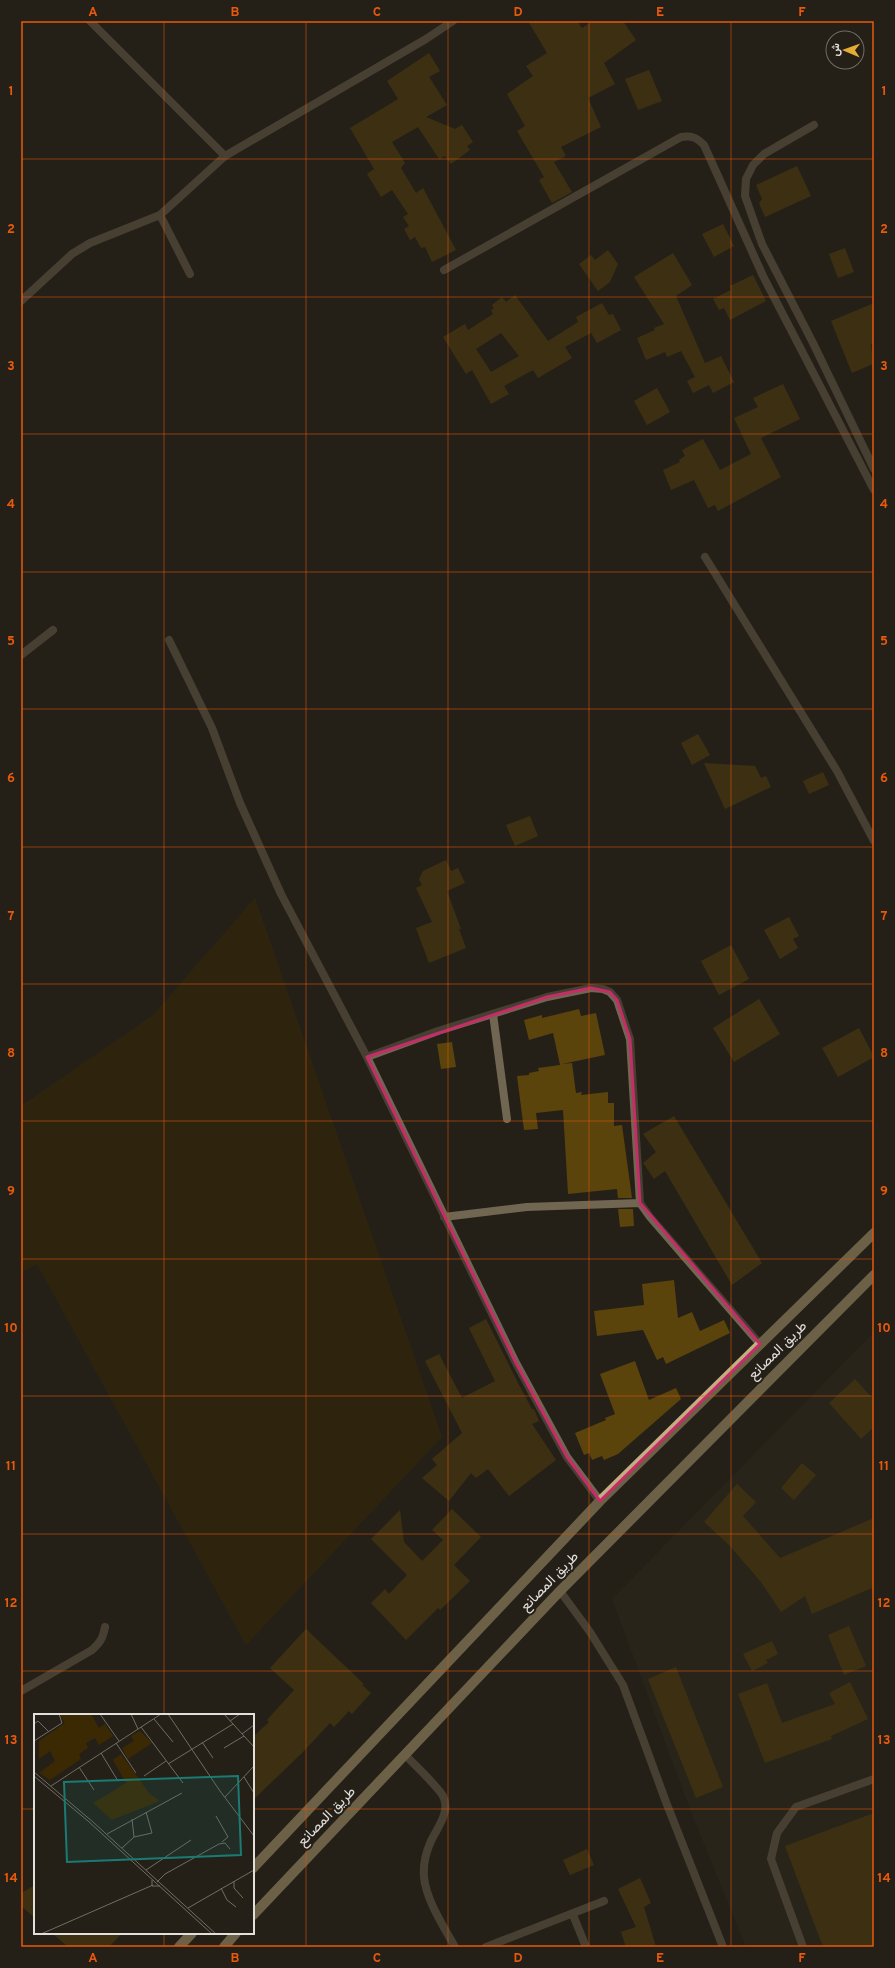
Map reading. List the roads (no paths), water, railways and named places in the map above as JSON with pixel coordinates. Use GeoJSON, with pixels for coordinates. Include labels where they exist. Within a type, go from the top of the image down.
{"type":"FeatureCollection","features":[{"type":"Feature","properties":{"kind":"main road","name":"طريق المصانع"},"geometry":{"type":"LineString","coordinates":[[254,1867],[600,1501],[874,1233]]}},
{"type":"Feature","properties":{"kind":"main road","name":"طريق المصانع"},"geometry":{"type":"LineString","coordinates":[[254,1914],[560,1591],[874,1275]]}},
{"type":"Feature","properties":{"kind":"main road"},"geometry":{"type":"LineString","coordinates":[[179,1947],[191,1934]]}},
{"type":"Feature","properties":{"kind":"main road"},"geometry":{"type":"LineString","coordinates":[[224,1947],[235,1934]]}},
{"type":"Feature","properties":{"kind":"street"},"geometry":{"type":"LineString","coordinates":[[90,21],[225,156]]}},
{"type":"Feature","properties":{"kind":"street"},"geometry":{"type":"LineString","coordinates":[[21,301],[72,254],[90,243],[160,215],[225,156],[426,39],[453,21]]}},
{"type":"Feature","properties":{"kind":"street"},"geometry":{"type":"LineString","coordinates":[[814,125],[764,154],[753,165],[746,179],[745,196],[762,244],[812,341],[874,469]]}},
{"type":"Feature","properties":{"kind":"street"},"geometry":{"type":"LineString","coordinates":[[444,270],[682,137],[690,136],[697,138],[704,145],[764,276],[874,490]]}},
{"type":"Feature","properties":{"kind":"street"},"geometry":{"type":"LineString","coordinates":[[160,215],[190,274]]}},
{"type":"Feature","properties":{"kind":"street"},"geometry":{"type":"LineString","coordinates":[[705,557],[837,771],[874,841]]}},
{"type":"Feature","properties":{"kind":"street"},"geometry":{"type":"LineString","coordinates":[[21,655],[53,630]]}},
{"type":"Feature","properties":{"kind":"street"},"geometry":{"type":"LineString","coordinates":[[169,640],[212,728],[240,803],[281,894],[367,1057],[516,1363],[567,1457],[600,1501]]}},
{"type":"Feature","properties":{"kind":"street"},"geometry":{"type":"LineString","coordinates":[[367,1057],[547,997],[591,988],[603,989],[610,992],[618,1000],[630,1039],[640,1203],[650,1217],[760,1344]]}},
{"type":"Feature","properties":{"kind":"street"},"geometry":{"type":"LineString","coordinates":[[493,1014],[507,1119]]}},
{"type":"Feature","properties":{"kind":"street"},"geometry":{"type":"LineString","coordinates":[[444,1216],[527,1207],[640,1203]]}},
{"type":"Feature","properties":{"kind":"street"},"geometry":{"type":"LineString","coordinates":[[560,1591],[590,1632],[623,1685],[666,1802],[723,1947]]}},
{"type":"Feature","properties":{"kind":"street"},"geometry":{"type":"LineString","coordinates":[[21,1691],[92,1650],[104,1636],[105,1627]]}},
{"type":"Feature","properties":{"kind":"street"},"geometry":{"type":"LineString","coordinates":[[406,1755],[443,1796],[444,1810],[442,1823],[431,1840],[425,1858],[424,1877],[427,1894],[455,1947]]}},
{"type":"Feature","properties":{"kind":"street"},"geometry":{"type":"LineString","coordinates":[[803,1947],[771,1859],[777,1833],[796,1807],[874,1779]]}},
{"type":"Feature","properties":{"kind":"street"},"geometry":{"type":"LineString","coordinates":[[486,1947],[573,1915],[604,1901]]}},
{"type":"Feature","properties":{"kind":"street"},"geometry":{"type":"LineString","coordinates":[[573,1915],[586,1947]]}}]}
